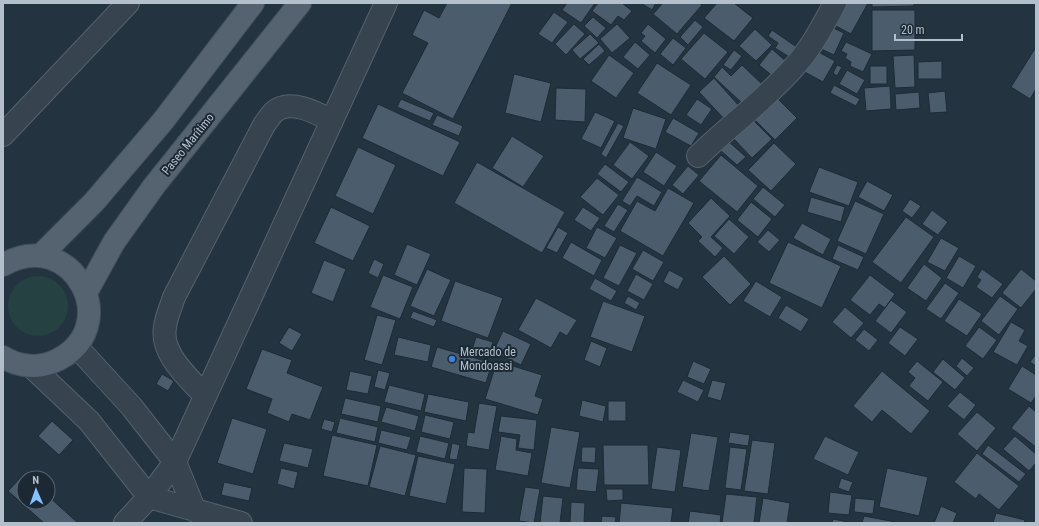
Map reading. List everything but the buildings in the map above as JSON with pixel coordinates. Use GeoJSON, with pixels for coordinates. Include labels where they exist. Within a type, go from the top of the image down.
{"type":"FeatureCollection","features":[{"type":"Feature","properties":{"kind":"main road"},"geometry":{"type":"LineString","coordinates":[[40,256],[94,202],[163,121],[253,3]]}},
{"type":"Feature","properties":{"kind":"main road","name":"Paseo Marítimo"},"geometry":{"type":"LineString","coordinates":[[86,292],[114,242],[154,186],[300,3]]}},
{"type":"Feature","properties":{"kind":"main road"},"geometry":{"type":"LineString","coordinates":[[3,265],[12,260],[26,256],[40,256],[55,260],[69,268],[79,279],[86,292],[89,307],[89,321],[84,335],[64,358],[48,364],[31,366],[19,364],[3,357]]}},
{"type":"Feature","properties":{"kind":"street"},"geometry":{"type":"LineString","coordinates":[[3,135],[128,3]]}},
{"type":"Feature","properties":{"kind":"street"},"geometry":{"type":"LineString","coordinates":[[125,523],[149,498],[175,462],[386,3]]}},
{"type":"Feature","properties":{"kind":"street"},"geometry":{"type":"LineString","coordinates":[[698,156],[730,125],[766,97],[795,66],[820,29],[835,3]]}},
{"type":"Feature","properties":{"kind":"street"},"geometry":{"type":"LineString","coordinates":[[205,396],[180,367],[167,348],[164,327],[174,297],[264,125],[275,111],[292,106],[308,109],[332,121]]}},
{"type":"Feature","properties":{"kind":"street"},"geometry":{"type":"LineString","coordinates":[[76,346],[131,406],[175,462],[195,511]]}},
{"type":"Feature","properties":{"kind":"street"},"geometry":{"type":"LineString","coordinates":[[31,366],[90,422],[149,498],[241,523]]}},
{"type":"Feature","properties":{"kind":"green space"},"geometry":{"type":"Polygon","coordinates":[[[38,276],[55,281],[63,289],[68,306],[63,323],[55,331],[38,336],[21,331],[13,323],[8,306],[13,289],[21,281],[38,276]]]}},
{"type":"Feature","properties":{"kind":"place","name":"Mercado de Mondoassi"},"geometry":{"type":"Point","coordinates":[452,359]}}]}
